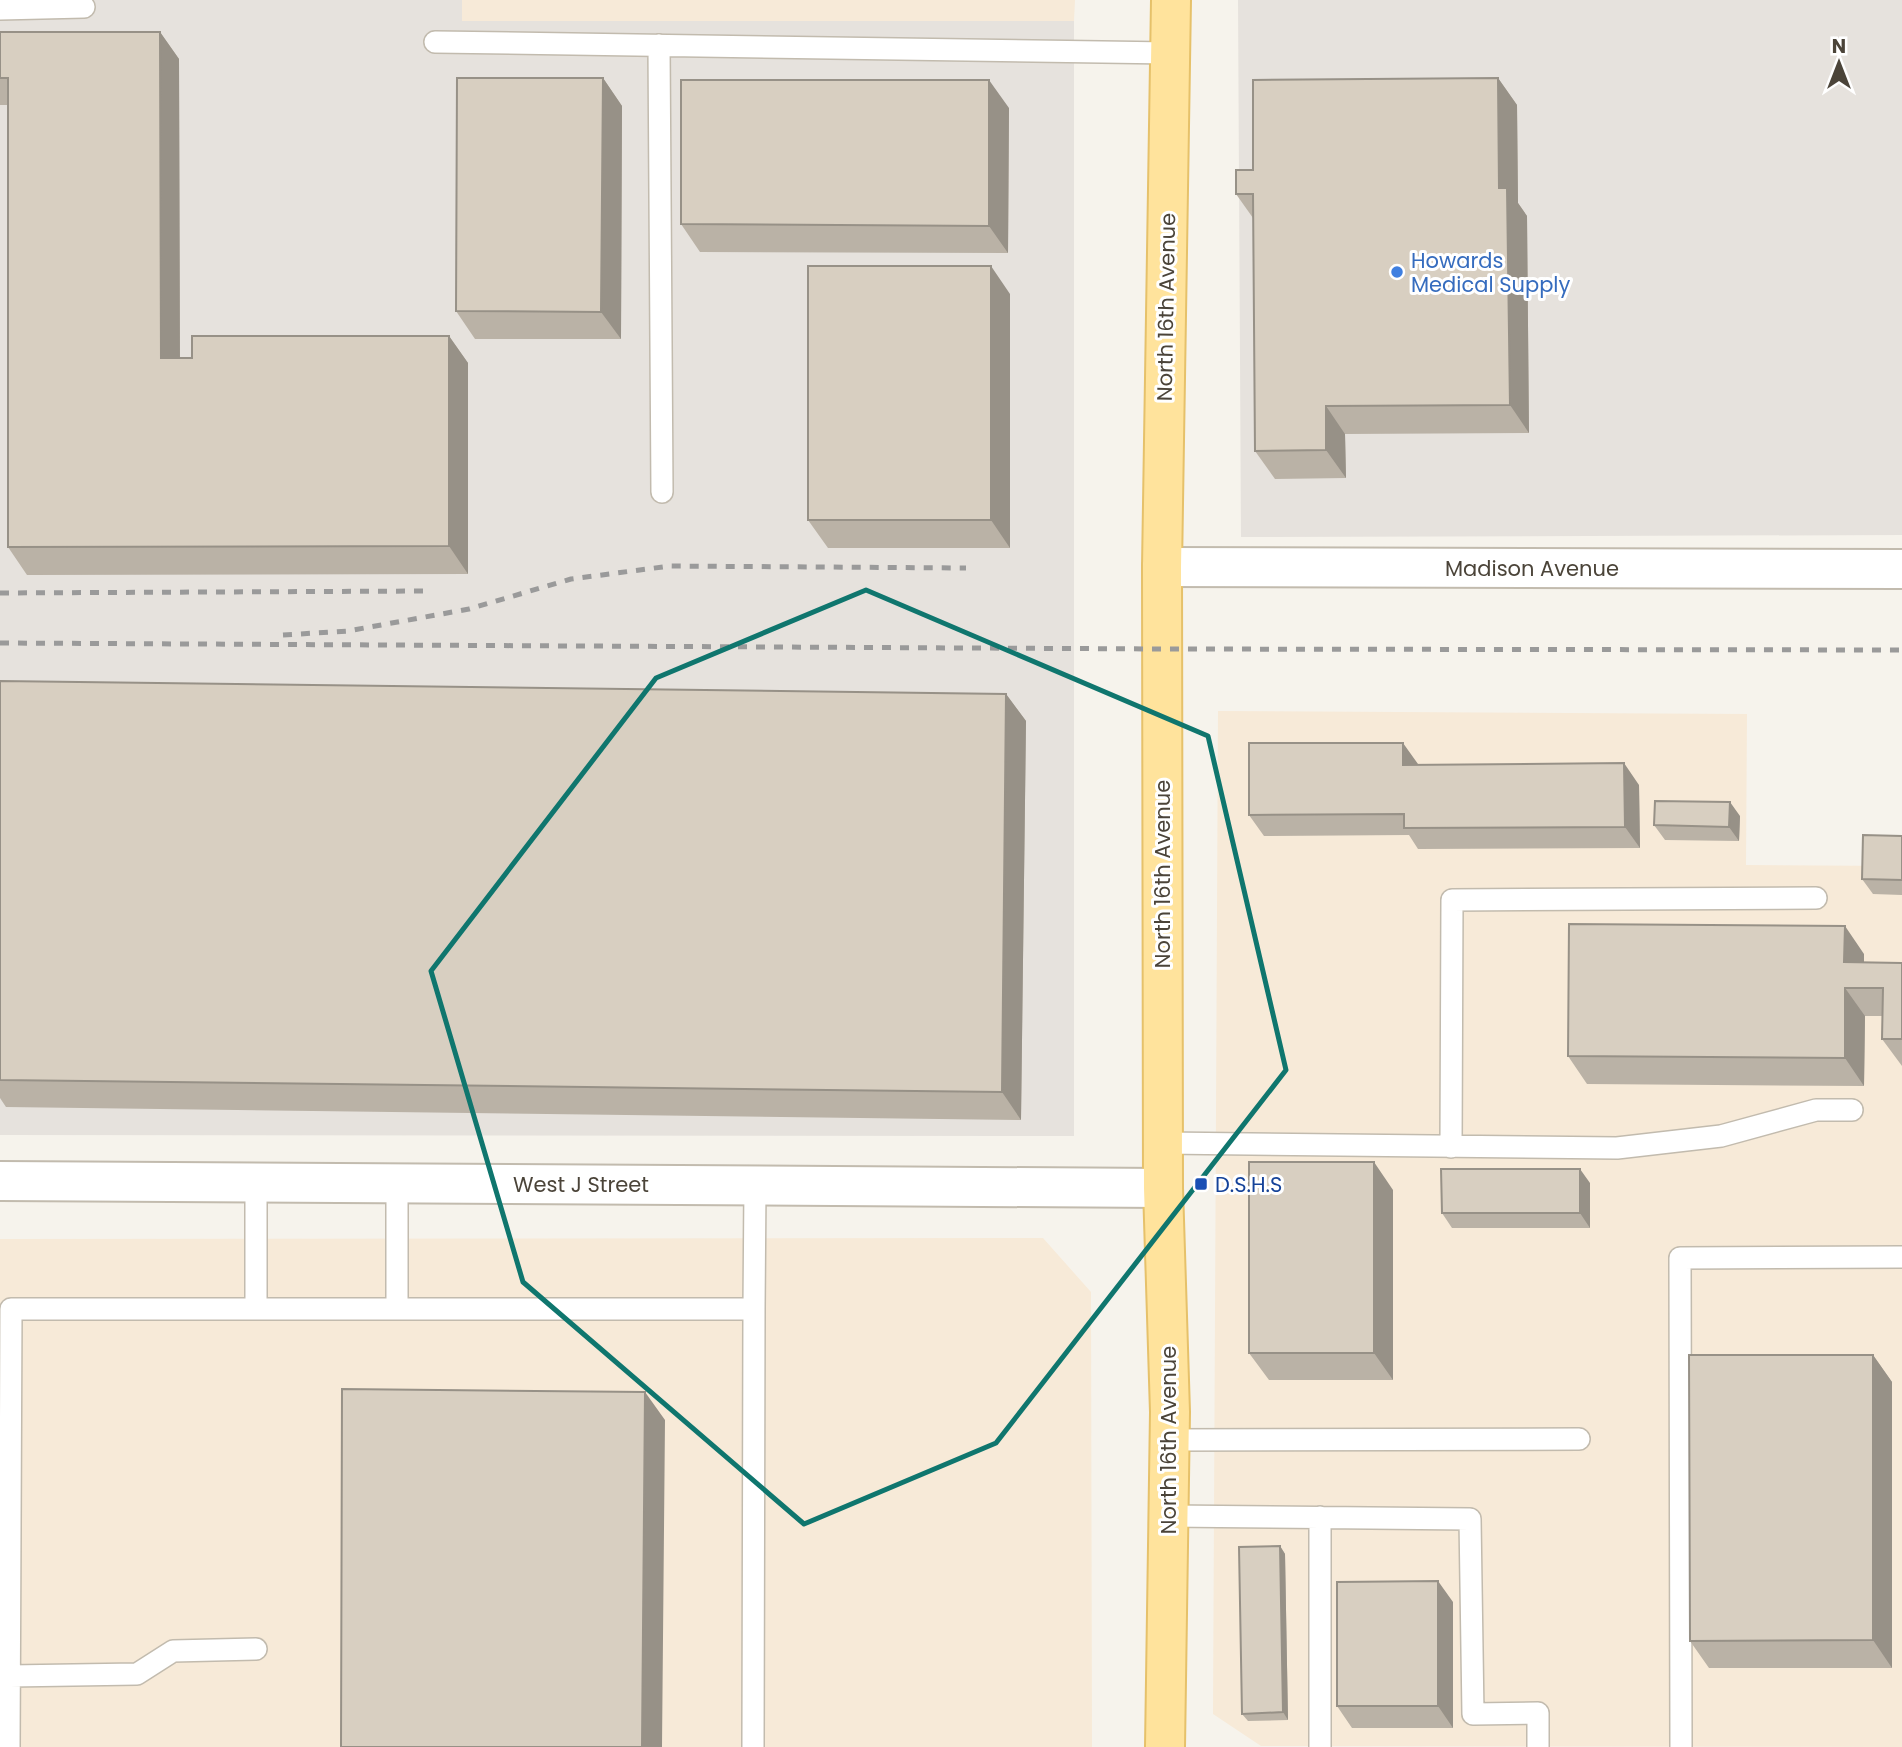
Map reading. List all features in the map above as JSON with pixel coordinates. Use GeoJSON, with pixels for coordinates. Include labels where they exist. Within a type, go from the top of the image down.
{"type":"FeatureCollection","features":[{"type":"Feature","properties":{"kind":"main road","name":"North 16th Avenue"},"geometry":{"type":"LineString","coordinates":[[1165,1747],[1169,1440],[1163,1188],[1162,567],[1171,0]]}},
{"type":"Feature","properties":{"kind":"street","name":"Madison Avenue"},"geometry":{"type":"LineString","coordinates":[[1162,567],[1902,569]]}},
{"type":"Feature","properties":{"kind":"street","name":"West J Street"},"geometry":{"type":"LineString","coordinates":[[0,1181],[1163,1188]]}},
{"type":"Feature","properties":{"kind":"lane"},"geometry":{"type":"LineString","coordinates":[[0,9],[84,7]]}},
{"type":"Feature","properties":{"kind":"lane"},"geometry":{"type":"LineString","coordinates":[[435,42],[1170,53]]}},
{"type":"Feature","properties":{"kind":"lane"},"geometry":{"type":"LineString","coordinates":[[659,46],[662,492]]}},
{"type":"Feature","properties":{"kind":"lane"},"geometry":{"type":"LineString","coordinates":[[1451,1147],[1451,901],[1816,898]]}},
{"type":"Feature","properties":{"kind":"lane"},"geometry":{"type":"LineString","coordinates":[[1163,1143],[1617,1148],[1721,1136],[1816,1110],[1852,1110]]}},
{"type":"Feature","properties":{"kind":"lane"},"geometry":{"type":"LineString","coordinates":[[256,1182],[256,1309]]}},
{"type":"Feature","properties":{"kind":"lane"},"geometry":{"type":"LineString","coordinates":[[397,1183],[397,1309]]}},
{"type":"Feature","properties":{"kind":"lane"},"geometry":{"type":"LineString","coordinates":[[753,1747],[755,1186]]}},
{"type":"Feature","properties":{"kind":"lane"},"geometry":{"type":"LineString","coordinates":[[1681,1747],[1680,1258],[1902,1257]]}},
{"type":"Feature","properties":{"kind":"lane"},"geometry":{"type":"LineString","coordinates":[[9,1747],[11,1309],[754,1309]]}},
{"type":"Feature","properties":{"kind":"lane"},"geometry":{"type":"LineString","coordinates":[[1169,1440],[1579,1439]]}},
{"type":"Feature","properties":{"kind":"lane"},"geometry":{"type":"LineString","coordinates":[[1168,1516],[1470,1519],[1473,1714],[1538,1713],[1538,1747]]}},
{"type":"Feature","properties":{"kind":"lane"},"geometry":{"type":"LineString","coordinates":[[1320,1517],[1320,1747]]}},
{"type":"Feature","properties":{"kind":"lane"},"geometry":{"type":"LineString","coordinates":[[9,1676],[137,1674],[173,1651],[256,1649]]}},
{"type":"Feature","properties":{"kind":"highlighted area"},"geometry":{"type":"Polygon","coordinates":[[[866,590],[1208,736],[1286,1070],[996,1443],[804,1524],[523,1282],[431,971],[656,678],[866,590]]]}},
{"type":"Feature","properties":{"kind":"shaded area"},"geometry":{"type":"Polygon","coordinates":[[[0,0],[462,0],[462,21],[1074,21],[1074,1136],[0,1135],[0,0]]]}},
{"type":"Feature","properties":{"kind":"shaded area"},"geometry":{"type":"Polygon","coordinates":[[[462,0],[1075,0],[1074,21],[462,21],[462,0]]]}},
{"type":"Feature","properties":{"kind":"shaded area"},"geometry":{"type":"Polygon","coordinates":[[[1238,0],[1902,0],[1902,535],[1241,537],[1238,0]]]}},
{"type":"Feature","properties":{"kind":"shaded area"},"geometry":{"type":"Polygon","coordinates":[[[1218,711],[1747,714],[1746,865],[1902,866],[1902,1747],[1261,1746],[1213,1714],[1218,711]]]}},
{"type":"Feature","properties":{"kind":"shaded area"},"geometry":{"type":"Polygon","coordinates":[[[1043,1238],[1091,1292],[1092,1747],[0,1747],[0,1239],[1043,1238]]]}},
{"type":"Feature","properties":{"kind":"building"},"geometry":{"type":"Polygon","coordinates":[[[0,32],[160,32],[161,358],[192,358],[192,336],[449,336],[449,546],[8,547],[8,78],[0,78],[0,32]]]}},
{"type":"Feature","properties":{"kind":"building"},"geometry":{"type":"Polygon","coordinates":[[[457,78],[603,78],[601,312],[456,311],[457,78]]]}},
{"type":"Feature","properties":{"kind":"building"},"geometry":{"type":"Polygon","coordinates":[[[1498,78],[1499,188],[1507,188],[1510,405],[1326,406],[1326,450],[1255,451],[1253,194],[1236,194],[1236,170],[1253,170],[1253,80],[1498,78]]]}},
{"type":"Feature","properties":{"kind":"building"},"geometry":{"type":"Polygon","coordinates":[[[681,80],[989,80],[989,226],[681,224],[681,80]]]}},
{"type":"Feature","properties":{"kind":"building"},"geometry":{"type":"Polygon","coordinates":[[[808,266],[991,266],[991,520],[808,520],[808,266]]]}},
{"type":"Feature","properties":{"kind":"building"},"geometry":{"type":"Polygon","coordinates":[[[0,681],[1006,694],[1002,1092],[0,1080],[0,681]]]}},
{"type":"Feature","properties":{"kind":"building"},"geometry":{"type":"Polygon","coordinates":[[[1249,743],[1403,743],[1403,765],[1624,763],[1625,827],[1404,828],[1404,814],[1249,815],[1249,743]]]}},
{"type":"Feature","properties":{"kind":"building"},"geometry":{"type":"Polygon","coordinates":[[[1655,801],[1730,802],[1729,827],[1654,825],[1655,801]]]}},
{"type":"Feature","properties":{"kind":"building"},"geometry":{"type":"Polygon","coordinates":[[[1863,835],[1902,836],[1902,880],[1862,879],[1863,835]]]}},
{"type":"Feature","properties":{"kind":"building"},"geometry":{"type":"Polygon","coordinates":[[[1569,924],[1845,926],[1844,962],[1902,963],[1902,1039],[1882,1039],[1883,988],[1845,988],[1845,1058],[1568,1056],[1569,924]]]}},
{"type":"Feature","properties":{"kind":"building"},"geometry":{"type":"Polygon","coordinates":[[[1249,1162],[1374,1162],[1374,1353],[1249,1353],[1249,1162]]]}},
{"type":"Feature","properties":{"kind":"building"},"geometry":{"type":"Polygon","coordinates":[[[1441,1169],[1580,1169],[1580,1213],[1442,1213],[1441,1169]]]}},
{"type":"Feature","properties":{"kind":"building"},"geometry":{"type":"Polygon","coordinates":[[[1689,1355],[1873,1355],[1873,1640],[1690,1641],[1689,1355]]]}},
{"type":"Feature","properties":{"kind":"building"},"geometry":{"type":"Polygon","coordinates":[[[342,1389],[645,1392],[642,1747],[341,1747],[342,1389]]]}},
{"type":"Feature","properties":{"kind":"building"},"geometry":{"type":"Polygon","coordinates":[[[1280,1546],[1283,1712],[1242,1714],[1239,1547],[1280,1546]]]}},
{"type":"Feature","properties":{"kind":"building"},"geometry":{"type":"Polygon","coordinates":[[[1438,1581],[1438,1706],[1337,1706],[1337,1582],[1438,1581]]]}},
{"type":"Feature","properties":{"kind":"railway"},"geometry":{"type":"LineString","coordinates":[[283,635],[348,631],[469,609],[571,579],[670,566],[966,568]]}},
{"type":"Feature","properties":{"kind":"railway"},"geometry":{"type":"LineString","coordinates":[[0,593],[425,591]]}},
{"type":"Feature","properties":{"kind":"railway"},"geometry":{"type":"LineString","coordinates":[[0,643],[1902,650]]}},
{"type":"Feature","properties":{"kind":"place","name":"Howards Medical Supply"},"geometry":{"type":"Point","coordinates":[1397,272]}},
{"type":"Feature","properties":{"kind":"place","name":"D.S.H.S"},"geometry":{"type":"Point","coordinates":[1201,1184]}}]}
